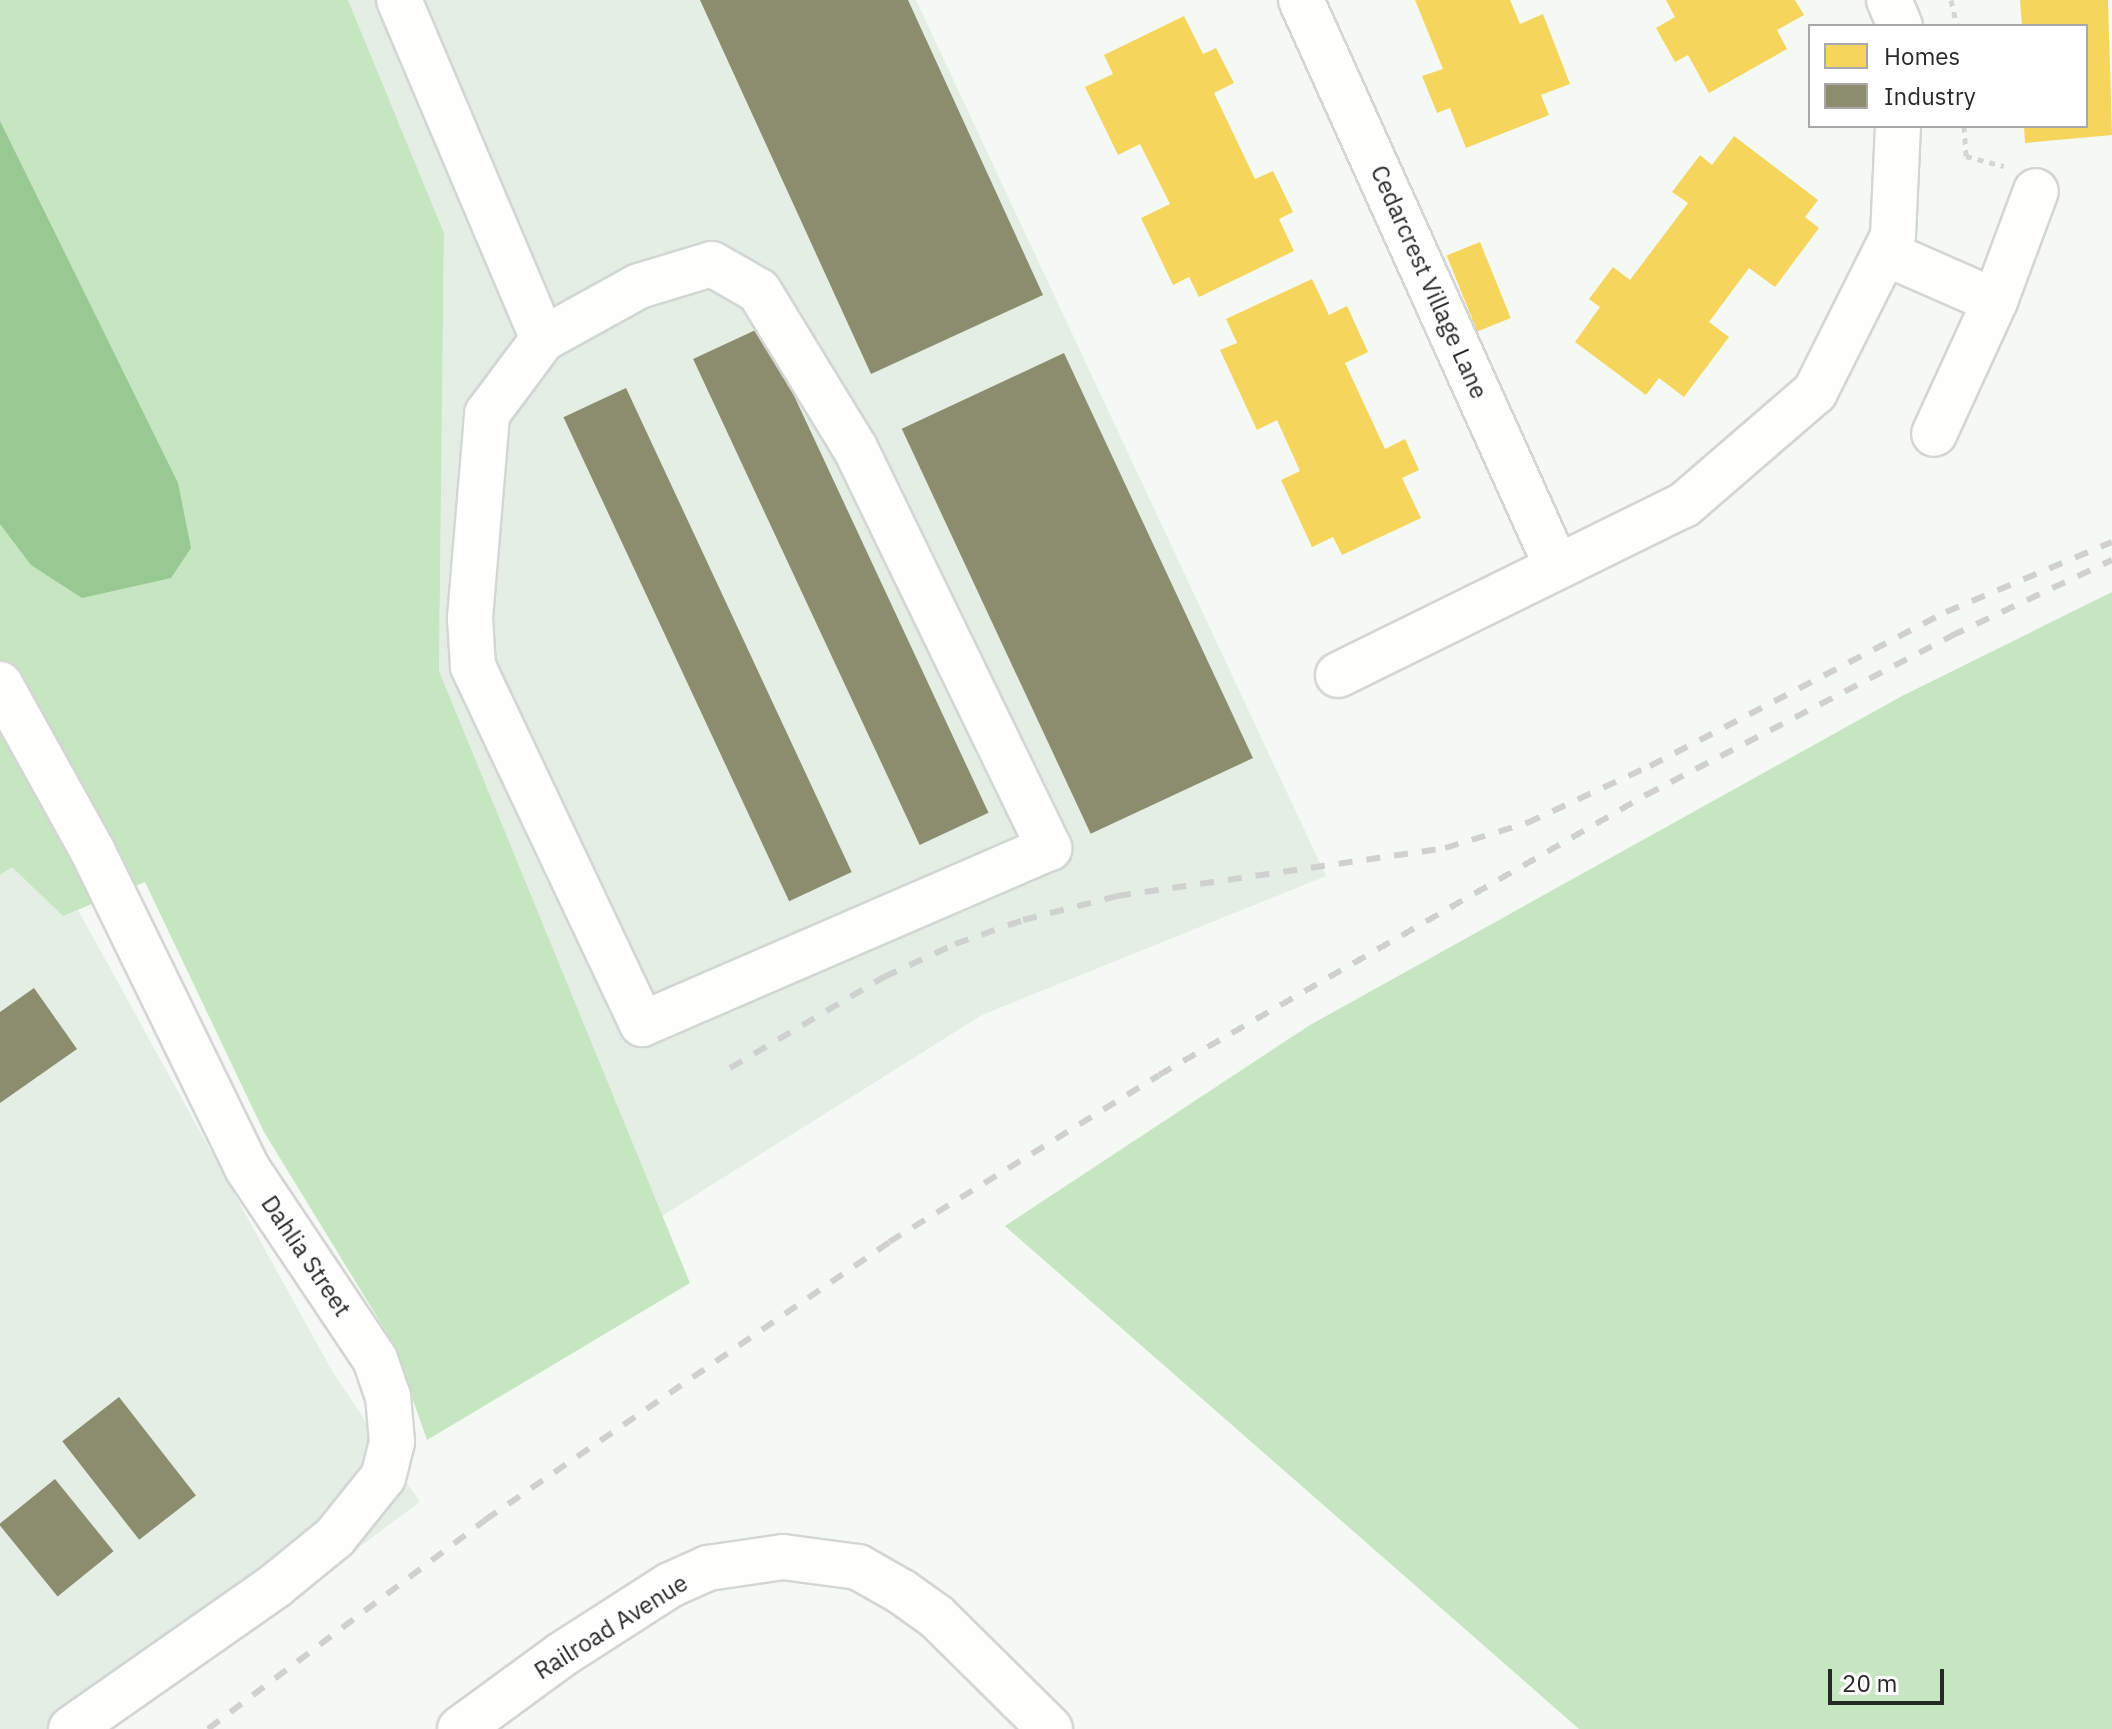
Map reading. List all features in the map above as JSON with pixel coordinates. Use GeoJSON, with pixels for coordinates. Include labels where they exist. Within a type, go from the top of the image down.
{"type":"FeatureCollection","features":[{"type":"Feature","properties":{"kind":"street"},"geometry":{"type":"LineString","coordinates":[[399,0],[543,339]]}},
{"type":"Feature","properties":{"kind":"street","name":"Cedarcrest Village Lane"},"geometry":{"type":"LineString","coordinates":[[1301,0],[1556,565]]}},
{"type":"Feature","properties":{"kind":"street"},"geometry":{"type":"LineString","coordinates":[[1889,0],[1899,24]]}},
{"type":"Feature","properties":{"kind":"street"},"geometry":{"type":"LineString","coordinates":[[1338,675],[1556,565],[1684,505],[1815,392],[1893,236],[1898,128]]}},
{"type":"Feature","properties":{"kind":"street"},"geometry":{"type":"LineString","coordinates":[[1934,434],[1995,301],[2036,191]]}},
{"type":"Feature","properties":{"kind":"street"},"geometry":{"type":"LineString","coordinates":[[1885,253],[1995,301]]}},
{"type":"Feature","properties":{"kind":"street"},"geometry":{"type":"LineString","coordinates":[[712,264],[759,291],[855,448],[1049,848],[642,1024],[473,666],[470,618],[487,414],[543,339],[639,286],[712,264]]}},
{"type":"Feature","properties":{"kind":"street","name":"Dahlia Street"},"geometry":{"type":"LineString","coordinates":[[0,684],[92,850],[247,1168],[375,1359],[388,1396],[392,1442],[383,1477],[335,1537],[275,1586],[71,1729]]}},
{"type":"Feature","properties":{"kind":"street","name":"Railroad Avenue"},"geometry":{"type":"LineString","coordinates":[[460,1729],[561,1655],[670,1585],[708,1568],[783,1557],[858,1567],[902,1592],[937,1617],[1050,1729]]}},
{"type":"Feature","properties":{"kind":"path"},"geometry":{"type":"LineString","coordinates":[[1951,0],[1957,24]]}},
{"type":"Feature","properties":{"kind":"path"},"geometry":{"type":"LineString","coordinates":[[1964,128],[1966,156],[2041,177],[2036,191]]}},
{"type":"Feature","properties":{"kind":"shaded area"},"geometry":{"type":"Polygon","coordinates":[[[0,0],[348,0],[444,233],[439,671],[690,1283],[427,1440],[393,1343],[264,1132],[145,882],[63,916],[12,867],[0,875],[0,0]]]}},
{"type":"Feature","properties":{"kind":"shaded area"},"geometry":{"type":"Polygon","coordinates":[[[348,0],[916,0],[1326,876],[982,1015],[659,1218],[439,671],[444,233],[348,0]]]}},
{"type":"Feature","properties":{"kind":"shaded area"},"geometry":{"type":"Polygon","coordinates":[[[0,121],[178,483],[191,548],[171,578],[82,598],[31,565],[0,524],[0,121]]]}},
{"type":"Feature","properties":{"kind":"shaded area"},"geometry":{"type":"Polygon","coordinates":[[[2112,592],[2112,1729],[1579,1729],[1005,1226],[1310,1025],[1902,696],[2112,592]]]}},
{"type":"Feature","properties":{"kind":"shaded area"},"geometry":{"type":"Polygon","coordinates":[[[12,866],[63,916],[78,910],[332,1371],[420,1502],[112,1729],[0,1729],[0,875],[12,866]]]}},
{"type":"Feature","properties":{"kind":"building: Homes"},"geometry":{"type":"Polygon","coordinates":[[[1415,0],[1510,0],[1520,24],[1543,14],[1570,84],[1541,95],[1549,115],[1466,148],[1450,108],[1437,113],[1422,76],[1443,69],[1415,0]]]}},
{"type":"Feature","properties":{"kind":"building: Homes"},"geometry":{"type":"Polygon","coordinates":[[[1666,0],[1795,0],[1804,15],[1777,30],[1787,49],[1709,93],[1688,55],[1675,62],[1656,28],[1675,17],[1666,0]]]}},
{"type":"Feature","properties":{"kind":"building: Homes"},"geometry":{"type":"Polygon","coordinates":[[[2020,0],[2108,0],[2112,135],[2025,143],[2024,128],[2088,128],[2088,24],[2022,24],[2020,0]]]}},
{"type":"Feature","properties":{"kind":"building: Homes"},"geometry":{"type":"Polygon","coordinates":[[[1184,16],[1203,54],[1216,48],[1234,83],[1214,93],[1255,179],[1273,171],[1293,212],[1279,219],[1294,251],[1199,297],[1189,277],[1173,285],[1141,218],[1170,204],[1140,144],[1118,155],[1085,87],[1113,74],[1104,55],[1184,16]]]}},
{"type":"Feature","properties":{"kind":"building: Homes"},"geometry":{"type":"Polygon","coordinates":[[[1734,136],[1818,200],[1805,217],[1819,228],[1775,287],[1749,268],[1709,322],[1729,337],[1684,397],[1659,378],[1646,395],[1575,342],[1600,307],[1589,299],[1613,267],[1630,280],[1688,203],[1672,192],[1700,155],[1712,165],[1734,136]]]}},
{"type":"Feature","properties":{"kind":"building: Homes"},"geometry":{"type":"Polygon","coordinates":[[[1480,242],[1511,318],[1477,332],[1447,255],[1480,242]]]}},
{"type":"Feature","properties":{"kind":"building: Homes"},"geometry":{"type":"Polygon","coordinates":[[[1312,279],[1329,315],[1347,306],[1368,352],[1345,363],[1385,449],[1405,439],[1419,470],[1402,478],[1421,518],[1342,555],[1333,537],[1312,547],[1281,480],[1300,471],[1277,420],[1257,430],[1220,350],[1237,343],[1226,319],[1312,279]]]}},
{"type":"Feature","properties":{"kind":"building: Industry"},"geometry":{"type":"Polygon","coordinates":[[[700,0],[908,0],[1043,295],[871,374],[700,0]]]}},
{"type":"Feature","properties":{"kind":"building: Industry"},"geometry":{"type":"Polygon","coordinates":[[[762,327],[989,813],[920,845],[693,359],[762,327]]]}},
{"type":"Feature","properties":{"kind":"building: Industry"},"geometry":{"type":"Polygon","coordinates":[[[1064,353],[1253,758],[1091,834],[902,429],[1064,353]]]}},
{"type":"Feature","properties":{"kind":"building: Industry"},"geometry":{"type":"Polygon","coordinates":[[[626,388],[852,872],[789,901],[563,417],[626,388]]]}},
{"type":"Feature","properties":{"kind":"building: Industry"},"geometry":{"type":"Polygon","coordinates":[[[34,988],[77,1049],[0,1103],[0,1012],[34,988]]]}},
{"type":"Feature","properties":{"kind":"building: Industry"},"geometry":{"type":"Polygon","coordinates":[[[119,1397],[196,1496],[139,1540],[62,1441],[119,1397]]]}},
{"type":"Feature","properties":{"kind":"building: Industry"},"geometry":{"type":"Polygon","coordinates":[[[55,1479],[114,1551],[58,1597],[0,1525],[55,1479]]]}},
{"type":"Feature","properties":{"kind":"railway"},"geometry":{"type":"LineString","coordinates":[[730,1068],[884,977],[955,944],[1023,920],[1117,896],[1445,848],[1527,823],[1650,766],[1946,612],[2112,542]]}},
{"type":"Feature","properties":{"kind":"railway"},"geometry":{"type":"LineString","coordinates":[[208,1729],[485,1520],[889,1242],[1159,1075],[1646,795],[1951,636],[2112,560]]}}]}
